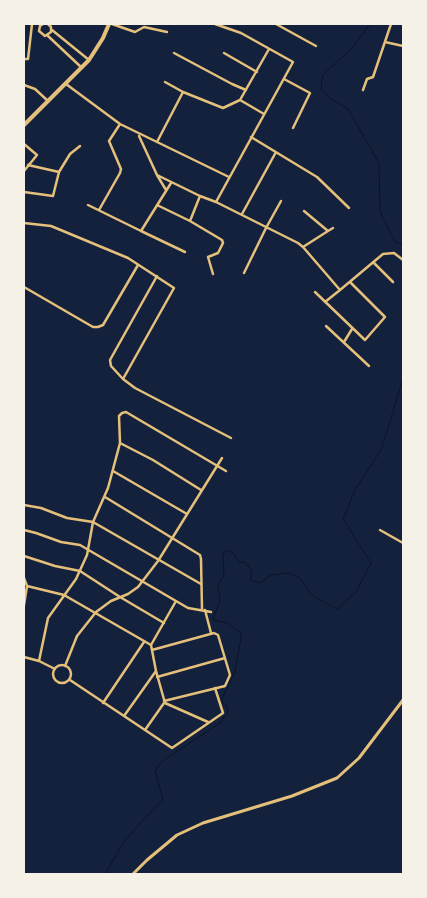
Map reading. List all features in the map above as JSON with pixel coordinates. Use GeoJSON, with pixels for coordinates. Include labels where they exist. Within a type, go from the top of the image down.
{"type":"FeatureCollection","features":[{"type":"Feature","properties":{"kind":"main road"},"geometry":{"type":"LineString","coordinates":[[24,125],[89,60],[110,24]]}},
{"type":"Feature","properties":{"kind":"street"},"geometry":{"type":"LineString","coordinates":[[24,59],[28,59],[32,24]]}},
{"type":"Feature","properties":{"kind":"street"},"geometry":{"type":"LineString","coordinates":[[43,24],[40,26],[39,31],[42,35],[48,36],[82,68]]}},
{"type":"Feature","properties":{"kind":"street"},"geometry":{"type":"LineString","coordinates":[[48,24],[52,30],[89,60]]}},
{"type":"Feature","properties":{"kind":"street"},"geometry":{"type":"LineString","coordinates":[[110,24],[136,32],[144,27],[167,32]]}},
{"type":"Feature","properties":{"kind":"street"},"geometry":{"type":"LineString","coordinates":[[216,24],[241,32],[292,62],[216,202]]}},
{"type":"Feature","properties":{"kind":"street"},"geometry":{"type":"LineString","coordinates":[[276,24],[316,46]]}},
{"type":"Feature","properties":{"kind":"street"},"geometry":{"type":"LineString","coordinates":[[363,90],[367,79],[373,77],[391,24]]}},
{"type":"Feature","properties":{"kind":"street"},"geometry":{"type":"LineString","coordinates":[[48,36],[52,30]]}},
{"type":"Feature","properties":{"kind":"street"},"geometry":{"type":"LineString","coordinates":[[385,42],[403,46]]}},
{"type":"Feature","properties":{"kind":"street"},"geometry":{"type":"LineString","coordinates":[[65,52],[70,45]]}},
{"type":"Feature","properties":{"kind":"street"},"geometry":{"type":"LineString","coordinates":[[165,82],[183,92],[223,108],[240,100],[269,49]]}},
{"type":"Feature","properties":{"kind":"street"},"geometry":{"type":"LineString","coordinates":[[174,53],[246,90]]}},
{"type":"Feature","properties":{"kind":"street"},"geometry":{"type":"LineString","coordinates":[[224,53],[257,72]]}},
{"type":"Feature","properties":{"kind":"street"},"geometry":{"type":"LineString","coordinates":[[284,79],[310,93],[293,128]]}},
{"type":"Feature","properties":{"kind":"street"},"geometry":{"type":"LineString","coordinates":[[65,83],[120,124],[229,178]]}},
{"type":"Feature","properties":{"kind":"street"},"geometry":{"type":"LineString","coordinates":[[24,85],[35,89],[48,101]]}},
{"type":"Feature","properties":{"kind":"street"},"geometry":{"type":"LineString","coordinates":[[157,142],[183,92]]}},
{"type":"Feature","properties":{"kind":"street"},"geometry":{"type":"LineString","coordinates":[[240,100],[264,115]]}},
{"type":"Feature","properties":{"kind":"street"},"geometry":{"type":"LineString","coordinates":[[99,210],[121,169],[109,141],[120,124]]}},
{"type":"Feature","properties":{"kind":"street"},"geometry":{"type":"LineString","coordinates":[[138,134],[166,190]]}},
{"type":"Feature","properties":{"kind":"street"},"geometry":{"type":"LineString","coordinates":[[251,137],[317,177],[349,208]]}},
{"type":"Feature","properties":{"kind":"street"},"geometry":{"type":"LineString","coordinates":[[24,144],[37,154],[24,171]]}},
{"type":"Feature","properties":{"kind":"street"},"geometry":{"type":"LineString","coordinates":[[24,192],[53,196],[59,172],[70,154],[80,146]]}},
{"type":"Feature","properties":{"kind":"street"},"geometry":{"type":"LineString","coordinates":[[242,214],[276,152]]}},
{"type":"Feature","properties":{"kind":"street"},"geometry":{"type":"LineString","coordinates":[[28,165],[59,172]]}},
{"type":"Feature","properties":{"kind":"street"},"geometry":{"type":"LineString","coordinates":[[157,175],[242,214],[303,247],[340,290]]}},
{"type":"Feature","properties":{"kind":"street"},"geometry":{"type":"LineString","coordinates":[[141,231],[171,183]]}},
{"type":"Feature","properties":{"kind":"street"},"geometry":{"type":"LineString","coordinates":[[190,221],[200,196]]}},
{"type":"Feature","properties":{"kind":"street"},"geometry":{"type":"LineString","coordinates":[[244,273],[281,201]]}},
{"type":"Feature","properties":{"kind":"street"},"geometry":{"type":"LineString","coordinates":[[88,205],[185,252]]}},
{"type":"Feature","properties":{"kind":"street"},"geometry":{"type":"LineString","coordinates":[[157,205],[190,221],[222,240],[223,243],[218,252],[208,256],[213,274]]}},
{"type":"Feature","properties":{"kind":"street"},"geometry":{"type":"LineString","coordinates":[[304,211],[328,231]]}},
{"type":"Feature","properties":{"kind":"street"},"geometry":{"type":"LineString","coordinates":[[24,223],[51,226],[63,230],[128,258],[172,286],[174,291],[124,379]]}},
{"type":"Feature","properties":{"kind":"street"},"geometry":{"type":"LineString","coordinates":[[303,247],[333,228]]}},
{"type":"Feature","properties":{"kind":"street"},"geometry":{"type":"LineString","coordinates":[[325,302],[383,254],[388,252],[394,253],[403,260]]}},
{"type":"Feature","properties":{"kind":"street"},"geometry":{"type":"LineString","coordinates":[[372,262],[393,282]]}},
{"type":"Feature","properties":{"kind":"street"},"geometry":{"type":"LineString","coordinates":[[24,287],[93,327],[98,327],[103,325],[138,265]]}},
{"type":"Feature","properties":{"kind":"street"},"geometry":{"type":"LineString","coordinates":[[156,276],[110,360],[111,366],[135,388],[231,438]]}},
{"type":"Feature","properties":{"kind":"street"},"geometry":{"type":"LineString","coordinates":[[315,292],[365,340],[386,317],[350,282]]}},
{"type":"Feature","properties":{"kind":"street"},"geometry":{"type":"LineString","coordinates":[[326,326],[369,366]]}},
{"type":"Feature","properties":{"kind":"street"},"geometry":{"type":"LineString","coordinates":[[344,342],[352,328]]}},
{"type":"Feature","properties":{"kind":"street"},"geometry":{"type":"LineString","coordinates":[[39,661],[48,618],[80,572],[88,549],[94,522],[105,496],[120,443],[119,416],[126,412],[226,472]]}},
{"type":"Feature","properties":{"kind":"street"},"geometry":{"type":"LineString","coordinates":[[120,443],[153,460],[201,490]]}},
{"type":"Feature","properties":{"kind":"street"},"geometry":{"type":"LineString","coordinates":[[65,666],[77,636],[96,612],[111,601],[138,588],[173,538],[222,458]]}},
{"type":"Feature","properties":{"kind":"street"},"geometry":{"type":"LineString","coordinates":[[113,470],[188,514]]}},
{"type":"Feature","properties":{"kind":"street"},"geometry":{"type":"LineString","coordinates":[[105,496],[200,555],[203,610],[211,634]]}},
{"type":"Feature","properties":{"kind":"street"},"geometry":{"type":"LineString","coordinates":[[24,505],[41,508],[67,518],[94,522],[158,561],[201,584]]}},
{"type":"Feature","properties":{"kind":"street"},"geometry":{"type":"LineString","coordinates":[[24,530],[88,549],[176,602],[188,608],[211,612]]}},
{"type":"Feature","properties":{"kind":"street"},"geometry":{"type":"LineString","coordinates":[[380,530],[403,543]]}},
{"type":"Feature","properties":{"kind":"street"},"geometry":{"type":"LineString","coordinates":[[24,556],[80,572],[164,623]]}},
{"type":"Feature","properties":{"kind":"street"},"geometry":{"type":"LineString","coordinates":[[24,578],[27,586],[24,605]]}},
{"type":"Feature","properties":{"kind":"street"},"geometry":{"type":"LineString","coordinates":[[27,586],[64,595],[151,645]]}},
{"type":"Feature","properties":{"kind":"street"},"geometry":{"type":"LineString","coordinates":[[164,702],[151,645],[176,602]]}},
{"type":"Feature","properties":{"kind":"street"},"geometry":{"type":"LineString","coordinates":[[145,730],[164,702],[225,686],[230,675],[218,635],[211,634],[152,650]]}},
{"type":"Feature","properties":{"kind":"street"},"geometry":{"type":"LineString","coordinates":[[103,703],[144,641]]}},
{"type":"Feature","properties":{"kind":"street"},"geometry":{"type":"LineString","coordinates":[[24,657],[54,668]]}},
{"type":"Feature","properties":{"kind":"street"},"geometry":{"type":"LineString","coordinates":[[158,677],[225,658]]}},
{"type":"Feature","properties":{"kind":"street"},"geometry":{"type":"LineString","coordinates":[[60,665],[65,666],[71,672],[70,680],[65,684],[56,682],[52,674],[54,668],[60,665]]}},
{"type":"Feature","properties":{"kind":"street"},"geometry":{"type":"LineString","coordinates":[[124,716],[156,671]]}},
{"type":"Feature","properties":{"kind":"street"},"geometry":{"type":"LineString","coordinates":[[70,680],[172,748],[222,713],[215,688]]}},
{"type":"Feature","properties":{"kind":"street"},"geometry":{"type":"LineString","coordinates":[[133,874],[177,835],[203,824],[292,796],[337,778],[359,758],[403,700]]}},
{"type":"Feature","properties":{"kind":"street"},"geometry":{"type":"LineString","coordinates":[[164,702],[208,722]]}},
{"type":"Feature","properties":{"kind":"waterway"},"geometry":{"type":"LineString","coordinates":[[370,24],[353,47],[323,75],[322,91],[348,109],[379,163],[380,212],[395,242],[403,245]]}},
{"type":"Feature","properties":{"kind":"waterway"},"geometry":{"type":"LineString","coordinates":[[105,874],[125,840],[163,799],[155,771],[161,762],[220,723],[228,712],[227,706],[221,701],[235,671],[241,633],[228,623],[213,620],[220,600],[218,584],[224,576],[223,553],[230,550],[240,562],[245,562],[251,570],[251,580],[260,583],[271,575],[289,573],[300,578],[311,595],[337,609],[356,592],[371,563],[343,519],[355,490],[382,448],[403,378]]}}]}
